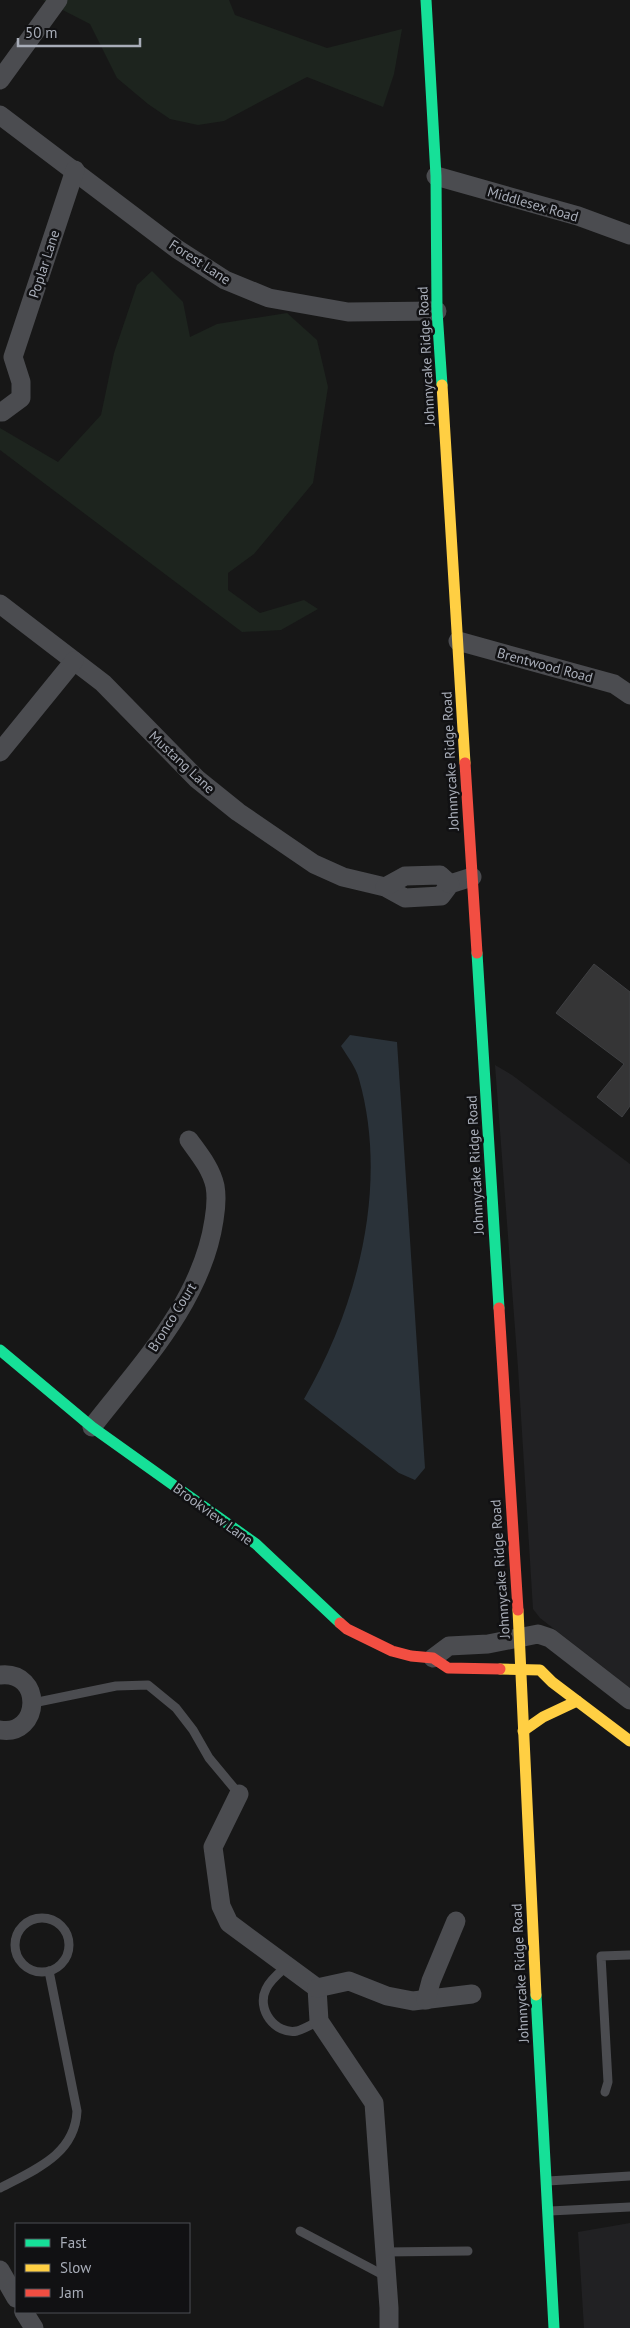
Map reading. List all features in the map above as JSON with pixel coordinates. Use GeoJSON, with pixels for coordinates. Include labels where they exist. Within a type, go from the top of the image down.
{"type":"FeatureCollection","features":[{"type":"Feature","properties":{"kind":"main road","name":"Johnnycake Ridge Road"},"geometry":{"type":"LineString","coordinates":[[426,0],[436,176],[437,311],[522,1669],[523,1731],[554,2328]]}},
{"type":"Feature","properties":{"kind":"main road","name":"Brookview Lane"},"geometry":{"type":"LineString","coordinates":[[0,1350],[92,1427],[256,1544],[347,1629],[392,1651],[411,1656],[433,1658],[448,1668],[540,1670],[630,1742]]}},
{"type":"Feature","properties":{"kind":"main road"},"geometry":{"type":"LineString","coordinates":[[523,1731],[543,1717],[577,1701]]}},
{"type":"Feature","properties":{"kind":"street"},"geometry":{"type":"LineString","coordinates":[[0,80],[58,0]]}},
{"type":"Feature","properties":{"kind":"street","name":"Forest Lane"},"geometry":{"type":"LineString","coordinates":[[0,115],[177,249],[225,280],[269,298],[348,312],[437,311]]}},
{"type":"Feature","properties":{"kind":"street","name":"Poplar Lane"},"geometry":{"type":"LineString","coordinates":[[0,412],[21,398],[21,382],[7,359],[75,170]]}},
{"type":"Feature","properties":{"kind":"street","name":"Middlesex Road"},"geometry":{"type":"LineString","coordinates":[[436,176],[578,216],[630,235]]}},
{"type":"Feature","properties":{"kind":"street","name":"Mustang Lane"},"geometry":{"type":"LineString","coordinates":[[0,604],[103,683],[197,779],[238,812],[314,864],[343,877],[385,886],[405,898],[441,896],[450,884],[472,877]]}},
{"type":"Feature","properties":{"kind":"street","name":"Brentwood Road"},"geometry":{"type":"LineString","coordinates":[[458,641],[614,684],[630,695]]}},
{"type":"Feature","properties":{"kind":"street"},"geometry":{"type":"LineString","coordinates":[[0,752],[74,660]]}},
{"type":"Feature","properties":{"kind":"street","name":"Bronco Court"},"geometry":{"type":"LineString","coordinates":[[92,1427],[169,1327],[182,1307],[205,1257],[215,1215],[214,1185],[209,1170],[189,1140]]}},
{"type":"Feature","properties":{"kind":"street"},"geometry":{"type":"LineString","coordinates":[[433,1658],[449,1646],[488,1644],[520,1636],[538,1634],[550,1638],[630,1700]]}},
{"type":"Feature","properties":{"kind":"street"},"geometry":{"type":"LineString","coordinates":[[0,1675],[14,1676],[22,1680],[28,1686],[33,1703],[32,1712],[21,1726],[13,1730],[0,1730]]}},
{"type":"Feature","properties":{"kind":"street"},"geometry":{"type":"LineString","coordinates":[[239,1794],[213,1847],[221,1906],[229,1923],[318,1988],[349,1981],[387,1996],[413,2001],[472,1994]]}},
{"type":"Feature","properties":{"kind":"street"},"geometry":{"type":"LineString","coordinates":[[426,2000],[431,1981],[456,1921]]}},
{"type":"Feature","properties":{"kind":"street"},"geometry":{"type":"LineString","coordinates":[[318,1988],[319,2021],[374,2103],[389,2328]]}},
{"type":"Feature","properties":{"kind":"street"},"geometry":{"type":"LineString","coordinates":[[0,2270],[15,2296]]}},
{"type":"Feature","properties":{"kind":"street"},"geometry":{"type":"LineString","coordinates":[[25,2313],[34,2328]]}},
{"type":"Feature","properties":{"kind":"lane"},"geometry":{"type":"LineString","coordinates":[[33,1703],[116,1686],[148,1684],[176,1708],[193,1730],[209,1758],[239,1794]]}},
{"type":"Feature","properties":{"kind":"lane"},"geometry":{"type":"LineString","coordinates":[[48,1919],[63,1928],[67,1936],[68,1954],[57,1967],[49,1971],[41,1972],[24,1966],[15,1952],[17,1934],[30,1921],[48,1919]]}},
{"type":"Feature","properties":{"kind":"lane"},"geometry":{"type":"LineString","coordinates":[[605,2092],[608,2082],[601,1956],[630,1955]]}},
{"type":"Feature","properties":{"kind":"lane"},"geometry":{"type":"LineString","coordinates":[[287,1966],[272,1980],[265,1990],[262,2001],[265,2013],[271,2021],[287,2030],[297,2031],[319,2021]]}},
{"type":"Feature","properties":{"kind":"lane"},"geometry":{"type":"LineString","coordinates":[[0,2188],[61,2152],[71,2139],[77,2125],[77,2111],[49,1971]]}},
{"type":"Feature","properties":{"kind":"lane"},"geometry":{"type":"LineString","coordinates":[[546,2181],[630,2176]]}},
{"type":"Feature","properties":{"kind":"lane"},"geometry":{"type":"LineString","coordinates":[[548,2211],[630,2206]]}},
{"type":"Feature","properties":{"kind":"lane"},"geometry":{"type":"LineString","coordinates":[[300,2230],[387,2277]]}},
{"type":"Feature","properties":{"kind":"lane"},"geometry":{"type":"LineString","coordinates":[[385,2252],[468,2251]]}},
{"type":"Feature","properties":{"kind":"shaded area"},"geometry":{"type":"Polygon","coordinates":[[[43,0],[229,0],[235,15],[327,48],[402,29],[394,74],[383,107],[307,77],[224,121],[198,125],[170,119],[148,104],[117,78],[90,24],[43,0]]]}},
{"type":"Feature","properties":{"kind":"shaded area"},"geometry":{"type":"Polygon","coordinates":[[[152,271],[183,302],[190,337],[217,324],[287,313],[317,340],[328,387],[313,483],[254,554],[228,573],[228,590],[260,613],[304,600],[318,609],[281,630],[242,632],[0,450],[0,428],[58,462],[101,415],[114,353],[137,285],[152,271]]]}},
{"type":"Feature","properties":{"kind":"shaded area"},"geometry":{"type":"Polygon","coordinates":[[[350,1035],[397,1042],[425,1468],[415,1480],[399,1473],[304,1399],[340,1325],[353,1285],[363,1244],[369,1202],[371,1161],[367,1119],[358,1075],[341,1046],[350,1035]]]}},
{"type":"Feature","properties":{"kind":"shaded area"},"geometry":{"type":"Polygon","coordinates":[[[495,1065],[512,1075],[630,1164],[630,1688],[540,1618],[533,1609],[518,1368],[495,1065]]]}},
{"type":"Feature","properties":{"kind":"shaded area"},"geometry":{"type":"Polygon","coordinates":[[[630,2223],[630,2328],[584,2328],[578,2232],[630,2223]]]}},
{"type":"Feature","properties":{"kind":"building"},"geometry":{"type":"Polygon","coordinates":[[[594,964],[630,992],[630,1106],[622,1117],[597,1097],[624,1064],[556,1013],[594,964]]]}},
{"type":"Feature","properties":{"kind":"traffic: fast"},"geometry":{"type":"LineString","coordinates":[[426,0],[436,176],[437,311],[442,385]]}},
{"type":"Feature","properties":{"kind":"traffic: fast"},"geometry":{"type":"LineString","coordinates":[[477,953],[499,1308]]}},
{"type":"Feature","properties":{"kind":"traffic: fast"},"geometry":{"type":"LineString","coordinates":[[0,1350],[92,1427],[256,1544],[340,1623]]}},
{"type":"Feature","properties":{"kind":"traffic: fast"},"geometry":{"type":"LineString","coordinates":[[536,1995],[554,2328]]}},
{"type":"Feature","properties":{"kind":"traffic: slow"},"geometry":{"type":"LineString","coordinates":[[442,385],[465,763]]}},
{"type":"Feature","properties":{"kind":"traffic: slow"},"geometry":{"type":"LineString","coordinates":[[518,1610],[536,1995]]}},
{"type":"Feature","properties":{"kind":"traffic: slow"},"geometry":{"type":"LineString","coordinates":[[500,1669],[540,1670],[552,1682],[630,1741]]}},
{"type":"Feature","properties":{"kind":"traffic: slow"},"geometry":{"type":"LineString","coordinates":[[523,1731],[543,1717],[577,1701]]}},
{"type":"Feature","properties":{"kind":"traffic: jam"},"geometry":{"type":"LineString","coordinates":[[465,763],[477,953]]}},
{"type":"Feature","properties":{"kind":"traffic: jam"},"geometry":{"type":"LineString","coordinates":[[499,1308],[518,1610]]}},
{"type":"Feature","properties":{"kind":"traffic: jam"},"geometry":{"type":"LineString","coordinates":[[340,1623],[347,1629],[392,1651],[411,1656],[433,1658],[448,1668],[500,1669]]}}]}
